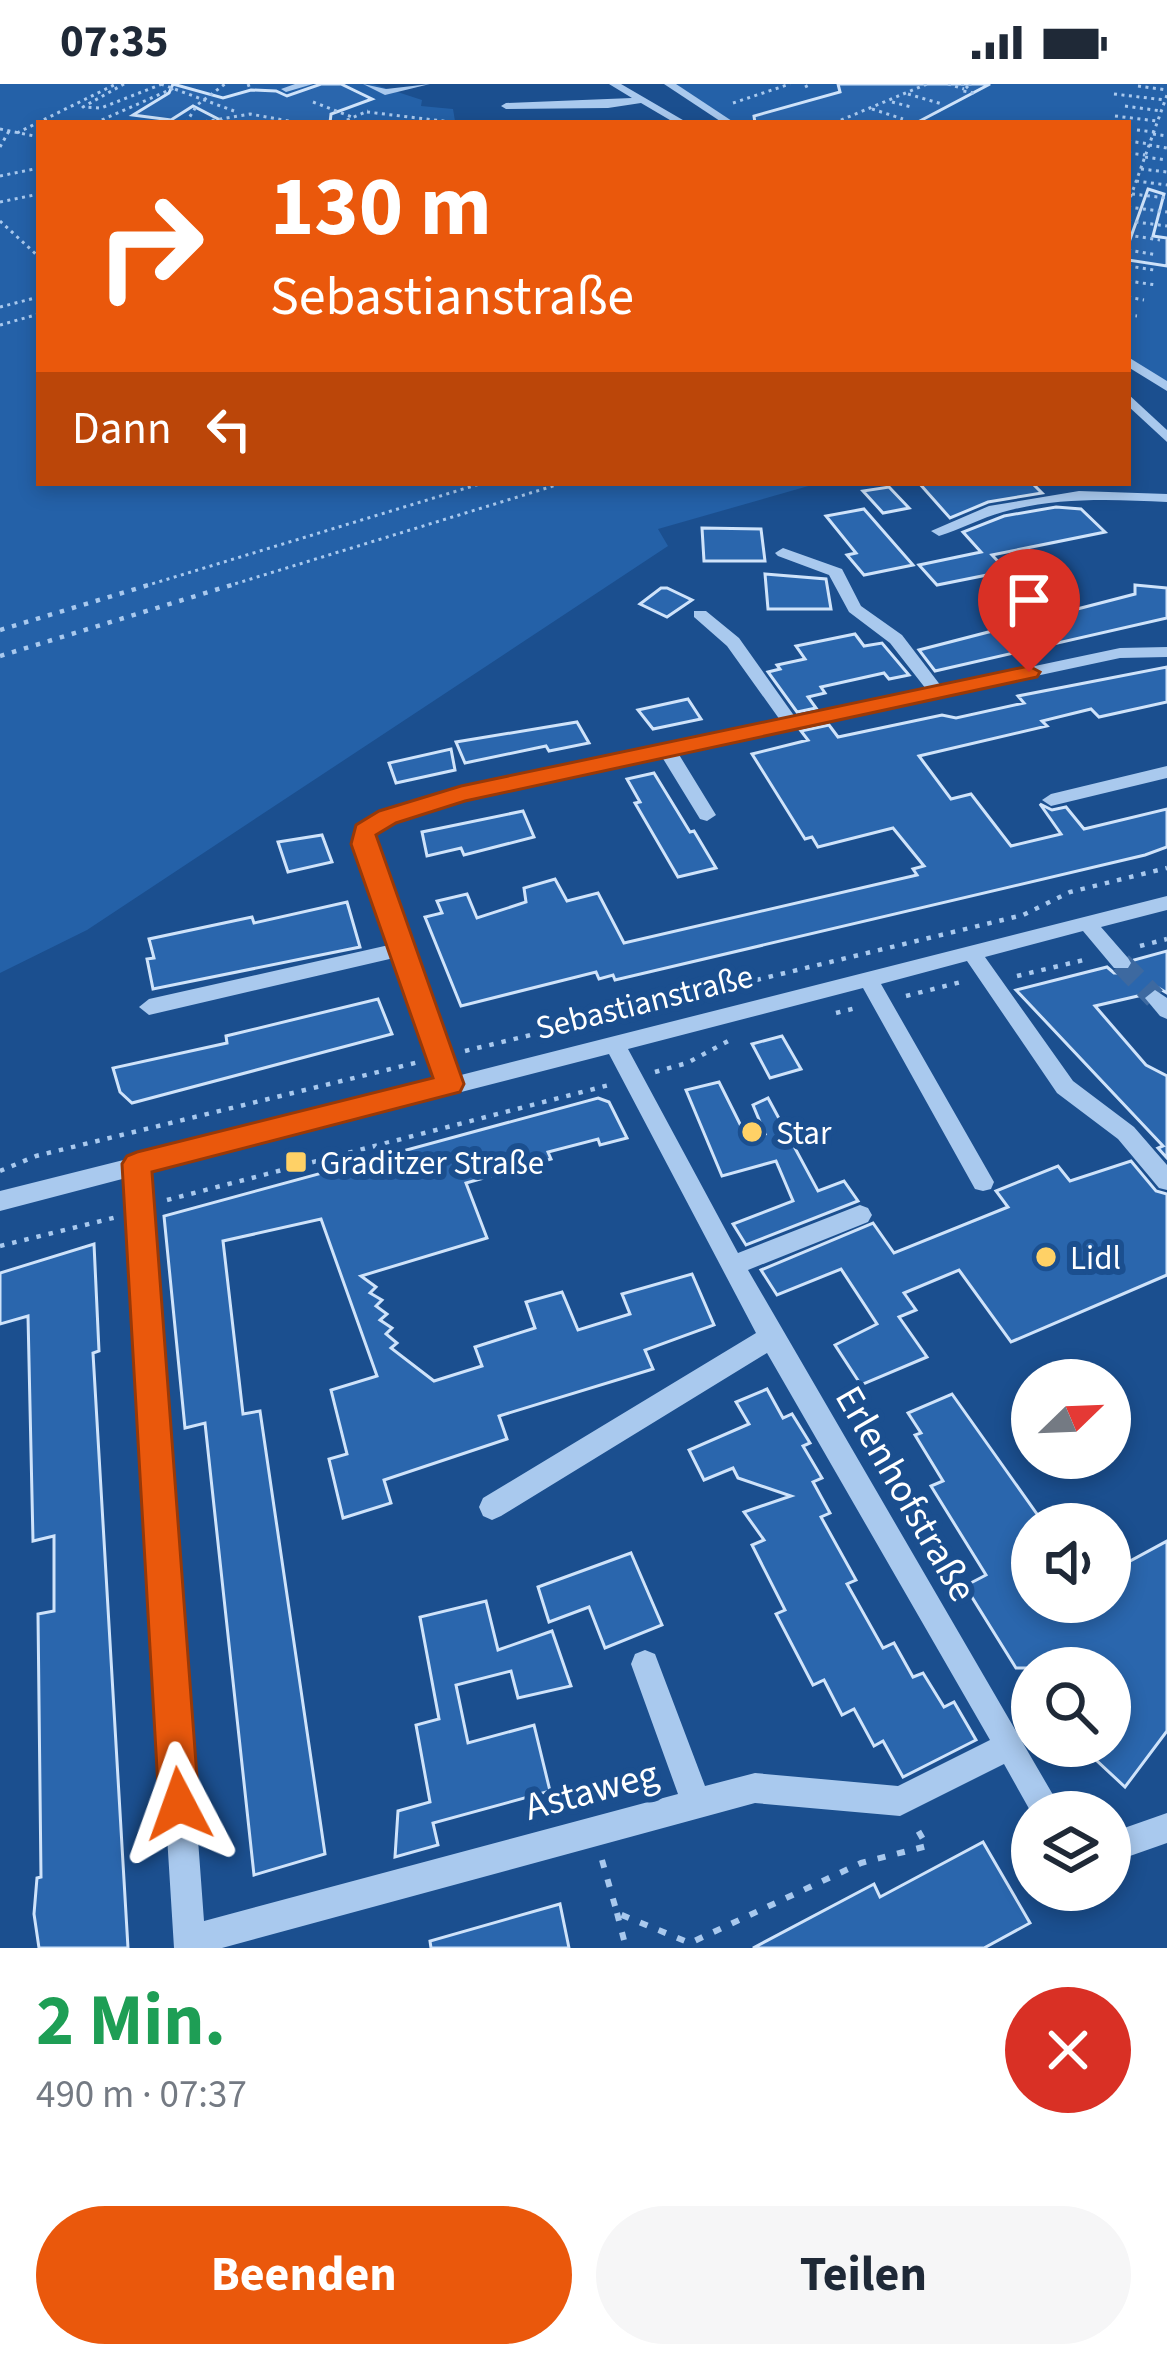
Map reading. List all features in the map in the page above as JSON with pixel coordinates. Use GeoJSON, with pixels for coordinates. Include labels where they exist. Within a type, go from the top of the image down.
{"type":"FeatureCollection","features":[{"type":"Feature","properties":{"kind":"street"},"geometry":{"type":"LineString","coordinates":[[286,89],[308,84]]}},
{"type":"Feature","properties":{"kind":"street"},"geometry":{"type":"LineString","coordinates":[[365,85],[385,92],[425,84]]}},
{"type":"Feature","properties":{"kind":"street"},"geometry":{"type":"LineString","coordinates":[[614,84],[678,120]]}},
{"type":"Feature","properties":{"kind":"street"},"geometry":{"type":"LineString","coordinates":[[668,84],[725,120]]}},
{"type":"Feature","properties":{"kind":"street"},"geometry":{"type":"LineString","coordinates":[[506,106],[643,100]]}},
{"type":"Feature","properties":{"kind":"street"},"geometry":{"type":"LineString","coordinates":[[1131,363],[1167,387]]}},
{"type":"Feature","properties":{"kind":"street"},"geometry":{"type":"LineString","coordinates":[[1131,401],[1167,438]]}},
{"type":"Feature","properties":{"kind":"street"},"geometry":{"type":"LineString","coordinates":[[1149,416],[1167,410]]}},
{"type":"Feature","properties":{"kind":"street"},"geometry":{"type":"LineString","coordinates":[[939,531],[980,511],[1070,494],[1167,498]]}},
{"type":"Feature","properties":{"kind":"street"},"geometry":{"type":"LineString","coordinates":[[783,553],[836,572],[843,596],[857,613],[895,637],[938,692]]}},
{"type":"Feature","properties":{"kind":"street"},"geometry":{"type":"LineString","coordinates":[[700,614],[733,642],[791,724]]}},
{"type":"Feature","properties":{"kind":"street"},"geometry":{"type":"LineString","coordinates":[[450,1084],[364,844],[370,825],[461,794],[1120,653],[1167,652]]}},
{"type":"Feature","properties":{"kind":"street"},"geometry":{"type":"LineString","coordinates":[[667,750],[707,815]]}},
{"type":"Feature","properties":{"kind":"street"},"geometry":{"type":"LineString","coordinates":[[1052,800],[1167,772]]}},
{"type":"Feature","properties":{"kind":"street","name":"Sebastianstraße"},"geometry":{"type":"LineString","coordinates":[[0,1201],[1167,903]]}},
{"type":"Feature","properties":{"kind":"street"},"geometry":{"type":"LineString","coordinates":[[1087,922],[1116,958]]}},
{"type":"Feature","properties":{"kind":"street"},"geometry":{"type":"LineString","coordinates":[[149,1007],[402,949]]}},
{"type":"Feature","properties":{"kind":"street"},"geometry":{"type":"LineString","coordinates":[[971,952],[1065,1087],[1126,1133],[1167,1181]]}},
{"type":"Feature","properties":{"kind":"street"},"geometry":{"type":"LineString","coordinates":[[867,978],[983,1182]]}},
{"type":"Feature","properties":{"kind":"street","name":"Erlenhofstraße"},"geometry":{"type":"LineString","coordinates":[[614,1043],[771,1337],[1036,1791]]}},
{"type":"Feature","properties":{"kind":"street"},"geometry":{"type":"LineString","coordinates":[[137,1164],[189,1944]]}},
{"type":"Feature","properties":{"kind":"street"},"geometry":{"type":"LineString","coordinates":[[731,1266],[860,1215]]}},
{"type":"Feature","properties":{"kind":"street"},"geometry":{"type":"LineString","coordinates":[[492,1508],[771,1337]]}},
{"type":"Feature","properties":{"kind":"street"},"geometry":{"type":"LineString","coordinates":[[646,1664],[697,1804]]}},
{"type":"Feature","properties":{"kind":"street"},"geometry":{"type":"LineString","coordinates":[[900,1801],[1009,1746]]}},
{"type":"Feature","properties":{"kind":"street","name":"Astaweg"},"geometry":{"type":"LineString","coordinates":[[189,1944],[754,1788],[900,1801]]}},
{"type":"Feature","properties":{"kind":"street"},"geometry":{"type":"LineString","coordinates":[[1131,1841],[1167,1828]]}},
{"type":"Feature","properties":{"kind":"path"},"geometry":{"type":"LineString","coordinates":[[120,84],[83,107],[101,108],[161,84],[250,114],[283,120]]}},
{"type":"Feature","properties":{"kind":"path"},"geometry":{"type":"LineString","coordinates":[[44,120],[120,84]]}},
{"type":"Feature","properties":{"kind":"path"},"geometry":{"type":"LineString","coordinates":[[188,120],[225,84]]}},
{"type":"Feature","properties":{"kind":"path"},"geometry":{"type":"LineString","coordinates":[[708,109],[790,84]]}},
{"type":"Feature","properties":{"kind":"path"},"geometry":{"type":"LineString","coordinates":[[806,88],[811,84]]}},
{"type":"Feature","properties":{"kind":"path"},"geometry":{"type":"LineString","coordinates":[[948,84],[974,93]]}},
{"type":"Feature","properties":{"kind":"path"},"geometry":{"type":"LineString","coordinates":[[964,87],[976,84]]}},
{"type":"Feature","properties":{"kind":"path"},"geometry":{"type":"LineString","coordinates":[[849,120],[926,85],[935,89]]}},
{"type":"Feature","properties":{"kind":"path"},"geometry":{"type":"LineString","coordinates":[[1138,86],[1166,98]]}},
{"type":"Feature","properties":{"kind":"path"},"geometry":{"type":"LineString","coordinates":[[102,120],[174,88]]}},
{"type":"Feature","properties":{"kind":"path"},"geometry":{"type":"LineString","coordinates":[[286,89],[352,117]]}},
{"type":"Feature","properties":{"kind":"path"},"geometry":{"type":"LineString","coordinates":[[908,94],[942,104]]}},
{"type":"Feature","properties":{"kind":"path"},"geometry":{"type":"LineString","coordinates":[[1114,94],[1166,98]]}},
{"type":"Feature","properties":{"kind":"path"},"geometry":{"type":"LineString","coordinates":[[1166,98],[1131,192],[1167,199]]}},
{"type":"Feature","properties":{"kind":"path"},"geometry":{"type":"LineString","coordinates":[[892,102],[907,108]]}},
{"type":"Feature","properties":{"kind":"path"},"geometry":{"type":"LineString","coordinates":[[391,120],[393,104]]}},
{"type":"Feature","properties":{"kind":"path"},"geometry":{"type":"LineString","coordinates":[[1125,106],[1163,112]]}},
{"type":"Feature","properties":{"kind":"path"},"geometry":{"type":"LineString","coordinates":[[872,109],[903,119]]}},
{"type":"Feature","properties":{"kind":"path"},"geometry":{"type":"LineString","coordinates":[[346,120],[367,112],[434,120]]}},
{"type":"Feature","properties":{"kind":"path"},"geometry":{"type":"LineString","coordinates":[[215,120],[250,114]]}},
{"type":"Feature","properties":{"kind":"path"},"geometry":{"type":"LineString","coordinates":[[1115,116],[1167,124]]}},
{"type":"Feature","properties":{"kind":"path"},"geometry":{"type":"LineString","coordinates":[[17,133],[36,124]]}},
{"type":"Feature","properties":{"kind":"path"},"geometry":{"type":"LineString","coordinates":[[0,129],[36,136]]}},
{"type":"Feature","properties":{"kind":"path"},"geometry":{"type":"LineString","coordinates":[[1137,130],[1167,136]]}},
{"type":"Feature","properties":{"kind":"path"},"geometry":{"type":"LineString","coordinates":[[0,147],[9,131]]}},
{"type":"Feature","properties":{"kind":"path"},"geometry":{"type":"LineString","coordinates":[[1131,141],[1167,148]]}},
{"type":"Feature","properties":{"kind":"path"},"geometry":{"type":"LineString","coordinates":[[1131,154],[1167,160]]}},
{"type":"Feature","properties":{"kind":"path"},"geometry":{"type":"LineString","coordinates":[[1131,166],[1167,172]]}},
{"type":"Feature","properties":{"kind":"path"},"geometry":{"type":"LineString","coordinates":[[0,176],[36,169]]}},
{"type":"Feature","properties":{"kind":"path"},"geometry":{"type":"LineString","coordinates":[[1131,179],[1167,185]]}},
{"type":"Feature","properties":{"kind":"path"},"geometry":{"type":"LineString","coordinates":[[0,202],[36,195]]}},
{"type":"Feature","properties":{"kind":"path"},"geometry":{"type":"LineString","coordinates":[[1131,206],[1167,212]]}},
{"type":"Feature","properties":{"kind":"path"},"geometry":{"type":"LineString","coordinates":[[0,220],[36,254]]}},
{"type":"Feature","properties":{"kind":"path"},"geometry":{"type":"LineString","coordinates":[[1131,221],[1167,226]]}},
{"type":"Feature","properties":{"kind":"path"},"geometry":{"type":"LineString","coordinates":[[1131,236],[1160,240]]}},
{"type":"Feature","properties":{"kind":"path"},"geometry":{"type":"LineString","coordinates":[[1131,251],[1157,255]]}},
{"type":"Feature","properties":{"kind":"path"},"geometry":{"type":"LineString","coordinates":[[1131,266],[1154,270]]}},
{"type":"Feature","properties":{"kind":"path"},"geometry":{"type":"LineString","coordinates":[[1131,281],[1156,285]]}},
{"type":"Feature","properties":{"kind":"path"},"geometry":{"type":"LineString","coordinates":[[0,307],[36,298]]}},
{"type":"Feature","properties":{"kind":"path"},"geometry":{"type":"LineString","coordinates":[[1131,298],[1144,300]]}},
{"type":"Feature","properties":{"kind":"path"},"geometry":{"type":"LineString","coordinates":[[0,325],[36,315]]}},
{"type":"Feature","properties":{"kind":"path"},"geometry":{"type":"LineString","coordinates":[[1131,315],[1137,316]]}},
{"type":"Feature","properties":{"kind":"path"},"geometry":{"type":"LineString","coordinates":[[0,629],[473,486]]}},
{"type":"Feature","properties":{"kind":"path"},"geometry":{"type":"LineString","coordinates":[[0,656],[553,486]]}},
{"type":"Feature","properties":{"kind":"path"},"geometry":{"type":"LineString","coordinates":[[0,1171],[36,1156],[1023,915],[1070,892],[1167,868]]}},
{"type":"Feature","properties":{"kind":"path"},"geometry":{"type":"LineString","coordinates":[[832,1013],[988,977],[1006,978],[1116,958],[1167,940]]}},
{"type":"Feature","properties":{"kind":"path"},"geometry":{"type":"LineString","coordinates":[[0,1246],[632,1079],[687,1063],[738,1037]]}},
{"type":"Feature","properties":{"kind":"path"},"geometry":{"type":"LineString","coordinates":[[617,1913],[690,1943],[861,1863],[928,1846],[900,1801]]}},
{"type":"Feature","properties":{"kind":"path"},"geometry":{"type":"LineString","coordinates":[[594,1832],[626,1948]]}},
{"type":"Feature","properties":{"kind":"shaded area"},"geometry":{"type":"Polygon","coordinates":[[[0,84],[373,84],[422,100],[421,106],[453,109],[455,120],[36,120],[36,486],[808,486],[658,529],[668,546],[87,930],[0,973],[0,84]]]}},
{"type":"Feature","properties":{"kind":"shaded area"},"geometry":{"type":"Polygon","coordinates":[[[672,84],[1167,84],[1167,382],[1131,360],[1131,120],[728,120],[672,84]]]}},
{"type":"Feature","properties":{"kind":"building"},"geometry":{"type":"Polygon","coordinates":[[[173,84],[223,98],[251,90],[287,96],[321,84],[341,84],[372,99],[331,114],[330,120],[220,120],[193,106],[171,120],[133,115],[169,93],[173,84]]]}},
{"type":"Feature","properties":{"kind":"building"},"geometry":{"type":"Polygon","coordinates":[[[838,84],[990,84],[922,120],[755,120],[754,116],[840,92],[838,84]]]}},
{"type":"Feature","properties":{"kind":"building"},"geometry":{"type":"Polygon","coordinates":[[[1148,189],[1164,194],[1153,236],[1167,238],[1167,266],[1131,260],[1131,237],[1148,189]]]}},
{"type":"Feature","properties":{"kind":"building"},"geometry":{"type":"Polygon","coordinates":[[[922,486],[1035,486],[1042,493],[988,502],[950,518],[922,486]]]}},
{"type":"Feature","properties":{"kind":"building"},"geometry":{"type":"Polygon","coordinates":[[[889,487],[909,508],[883,513],[863,491],[889,487]]]}},
{"type":"Feature","properties":{"kind":"building"},"geometry":{"type":"Polygon","coordinates":[[[1056,507],[1081,509],[1105,532],[992,555],[1007,571],[937,585],[919,565],[981,552],[963,532],[1004,516],[1056,507]]]}},
{"type":"Feature","properties":{"kind":"building"},"geometry":{"type":"Polygon","coordinates":[[[864,509],[913,565],[864,575],[847,555],[856,553],[826,516],[864,509]]]}},
{"type":"Feature","properties":{"kind":"building"},"geometry":{"type":"Polygon","coordinates":[[[702,528],[761,529],[765,561],[704,561],[702,528]]]}},
{"type":"Feature","properties":{"kind":"building"},"geometry":{"type":"Polygon","coordinates":[[[765,574],[826,579],[831,609],[768,609],[765,574]]]}},
{"type":"Feature","properties":{"kind":"building"},"geometry":{"type":"Polygon","coordinates":[[[1135,585],[1167,588],[1167,618],[935,671],[919,650],[1135,594],[1135,585]]]}},
{"type":"Feature","properties":{"kind":"building"},"geometry":{"type":"Polygon","coordinates":[[[661,588],[692,600],[667,617],[640,604],[661,588]]]}},
{"type":"Feature","properties":{"kind":"building"},"geometry":{"type":"Polygon","coordinates":[[[855,634],[864,646],[882,643],[909,675],[889,679],[884,673],[821,687],[825,693],[808,697],[816,708],[797,712],[768,672],[780,669],[777,665],[805,659],[796,646],[855,634]]]}},
{"type":"Feature","properties":{"kind":"building"},"geometry":{"type":"Polygon","coordinates":[[[1167,667],[1167,702],[1099,717],[1091,709],[1042,721],[1047,726],[919,756],[951,799],[971,794],[1011,846],[1061,834],[1040,804],[1052,810],[1066,807],[1084,829],[1167,809],[1167,847],[615,980],[613,975],[599,979],[596,972],[461,1006],[425,917],[442,913],[437,901],[467,894],[477,918],[526,902],[524,888],[555,879],[567,901],[598,893],[624,943],[917,875],[913,869],[924,866],[893,828],[818,847],[812,837],[805,839],[752,754],[808,740],[801,731],[829,725],[838,737],[942,715],[956,718],[1024,703],[1018,696],[1167,667]]]}},
{"type":"Feature","properties":{"kind":"building"},"geometry":{"type":"Polygon","coordinates":[[[688,699],[701,719],[653,729],[638,710],[688,699]]]}},
{"type":"Feature","properties":{"kind":"building"},"geometry":{"type":"Polygon","coordinates":[[[577,722],[589,743],[549,751],[546,746],[465,763],[456,742],[577,722]]]}},
{"type":"Feature","properties":{"kind":"building"},"geometry":{"type":"Polygon","coordinates":[[[451,749],[455,770],[396,783],[389,763],[451,749]]]}},
{"type":"Feature","properties":{"kind":"building"},"geometry":{"type":"Polygon","coordinates":[[[654,773],[716,868],[678,877],[635,803],[640,802],[627,779],[654,773]]]}},
{"type":"Feature","properties":{"kind":"building"},"geometry":{"type":"Polygon","coordinates":[[[523,811],[534,837],[464,855],[461,848],[427,856],[422,832],[523,811]]]}},
{"type":"Feature","properties":{"kind":"building"},"geometry":{"type":"Polygon","coordinates":[[[322,835],[332,862],[288,872],[278,842],[322,835]]]}},
{"type":"Feature","properties":{"kind":"building"},"geometry":{"type":"Polygon","coordinates":[[[347,902],[360,947],[153,989],[149,939],[347,902]]]}},
{"type":"Feature","properties":{"kind":"building"},"geometry":{"type":"Polygon","coordinates":[[[1167,951],[1167,993],[1155,986],[1142,995],[1095,1006],[1146,1065],[1167,1076],[1167,1158],[1158,1148],[1163,1146],[1016,990],[1107,967],[1114,973],[1128,973],[1134,960],[1167,951]]]}},
{"type":"Feature","properties":{"kind":"building"},"geometry":{"type":"Polygon","coordinates":[[[378,999],[392,1034],[132,1103],[120,1092],[113,1068],[227,1043],[226,1036],[378,999]]]}},
{"type":"Feature","properties":{"kind":"building"},"geometry":{"type":"Polygon","coordinates":[[[782,1036],[801,1069],[770,1078],[752,1044],[782,1036]]]}},
{"type":"Feature","properties":{"kind":"building"},"geometry":{"type":"Polygon","coordinates":[[[719,1082],[747,1138],[765,1134],[753,1105],[768,1098],[818,1191],[844,1181],[858,1201],[746,1245],[733,1224],[793,1201],[776,1161],[722,1176],[686,1090],[719,1082]]]}},
{"type":"Feature","properties":{"kind":"building"},"geometry":{"type":"Polygon","coordinates":[[[598,1098],[609,1102],[627,1138],[600,1145],[598,1139],[548,1152],[551,1159],[466,1183],[487,1238],[361,1276],[376,1287],[370,1293],[382,1300],[376,1306],[387,1314],[380,1320],[392,1328],[386,1334],[397,1343],[391,1348],[434,1381],[482,1366],[475,1347],[535,1328],[526,1302],[562,1292],[578,1330],[630,1314],[622,1294],[692,1274],[714,1325],[645,1350],[653,1369],[499,1416],[507,1439],[384,1480],[391,1503],[343,1518],[329,1459],[347,1454],[331,1390],[377,1376],[321,1219],[223,1241],[243,1414],[260,1411],[325,1854],[254,1875],[205,1423],[185,1428],[164,1216],[598,1098]]]}},
{"type":"Feature","properties":{"kind":"building","name":"Lidl"},"geometry":{"type":"Polygon","coordinates":[[[1131,1161],[1156,1191],[1167,1194],[1167,1275],[1011,1342],[959,1270],[904,1293],[916,1310],[899,1317],[927,1357],[861,1385],[835,1345],[877,1324],[841,1269],[777,1295],[761,1270],[873,1223],[894,1253],[1008,1207],[996,1191],[1058,1166],[1070,1181],[1131,1161]]]}},
{"type":"Feature","properties":{"kind":"building"},"geometry":{"type":"Polygon","coordinates":[[[94,1244],[99,1351],[93,1353],[128,1948],[39,1948],[34,1914],[37,1878],[41,1877],[38,1614],[54,1611],[54,1536],[33,1541],[28,1316],[0,1324],[0,1273],[94,1244]]]}},
{"type":"Feature","properties":{"kind":"building"},"geometry":{"type":"Polygon","coordinates":[[[767,1389],[783,1418],[792,1414],[810,1443],[803,1446],[822,1478],[813,1482],[830,1513],[821,1517],[856,1580],[847,1584],[883,1648],[894,1643],[913,1677],[923,1673],[944,1707],[954,1702],[976,1740],[903,1777],[883,1741],[874,1746],[854,1709],[842,1715],[824,1680],[813,1685],[776,1614],[785,1610],[752,1545],[764,1540],[744,1512],[791,1496],[738,1478],[733,1468],[704,1480],[689,1450],[749,1424],[736,1402],[767,1389]]]}},
{"type":"Feature","properties":{"kind":"building"},"geometry":{"type":"Polygon","coordinates":[[[952,1394],[1029,1503],[1011,1503],[1011,1623],[1131,1623],[1131,1561],[1167,1541],[1167,1731],[1125,1787],[1104,1767],[1131,1767],[1131,1647],[1011,1647],[1011,1660],[965,1586],[986,1575],[931,1486],[943,1481],[915,1435],[921,1433],[908,1413],[952,1394]]]}},
{"type":"Feature","properties":{"kind":"building"},"geometry":{"type":"Polygon","coordinates":[[[631,1553],[662,1625],[605,1648],[589,1607],[549,1622],[538,1587],[631,1553]]]}},
{"type":"Feature","properties":{"kind":"building"},"geometry":{"type":"Polygon","coordinates":[[[486,1601],[498,1650],[552,1631],[571,1686],[518,1698],[511,1671],[456,1685],[468,1743],[534,1725],[550,1791],[433,1823],[438,1845],[395,1857],[398,1811],[430,1802],[416,1725],[439,1719],[420,1617],[486,1601]]]}},
{"type":"Feature","properties":{"kind":"building"},"geometry":{"type":"Polygon","coordinates":[[[983,1842],[1011,1890],[1011,1911],[1023,1911],[1030,1923],[984,1948],[753,1948],[874,1884],[880,1897],[983,1842]]]}},
{"type":"Feature","properties":{"kind":"building"},"geometry":{"type":"Polygon","coordinates":[[[560,1904],[569,1948],[431,1948],[430,1941],[560,1904]]]}},
{"type":"Feature","properties":{"kind":"tunnel"},"geometry":{"type":"LineString","coordinates":[[1121,963],[1155,998]]}},
{"type":"Feature","properties":{"kind":"place","name":"Star"},"geometry":{"type":"Point","coordinates":[752,1132]}},
{"type":"Feature","properties":{"kind":"place","name":"Graditzer Straße"},"geometry":{"type":"Point","coordinates":[296,1162]}},
{"type":"Feature","properties":{"kind":"place","name":"Lidl"},"geometry":{"type":"Point","coordinates":[1046,1257]}},
{"type":"Feature","properties":{"kind":"route"},"geometry":{"type":"LineString","coordinates":[[179,1804],[137,1164],[450,1084],[364,844],[364,831],[387,817],[461,794],[1029,672]]}}]}
